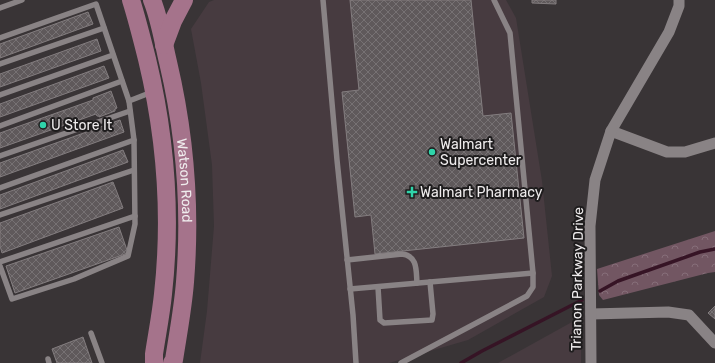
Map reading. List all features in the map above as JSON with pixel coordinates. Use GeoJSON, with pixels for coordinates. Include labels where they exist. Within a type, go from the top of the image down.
{"type":"FeatureCollection","features":[{"type":"Feature","properties":{"kind":"main road"},"geometry":{"type":"LineString","coordinates":[[164,45],[173,21],[184,0]]}},
{"type":"Feature","properties":{"kind":"main road","name":"Watson Road"},"geometry":{"type":"LineString","coordinates":[[145,4],[164,45],[180,119],[185,160],[188,241],[180,324],[174,360],[172,363]]}},
{"type":"Feature","properties":{"kind":"main road","name":"Watson Road"},"geometry":{"type":"LineString","coordinates":[[145,4],[154,91],[163,149],[167,210],[167,237],[163,295],[154,363]]}},
{"type":"Feature","properties":{"kind":"street","name":"Trianon Parkway Drive"},"geometry":{"type":"LineString","coordinates":[[591,363],[590,226],[595,180],[611,131],[669,32],[679,6],[679,0]]}},
{"type":"Feature","properties":{"kind":"street"},"geometry":{"type":"LineString","coordinates":[[611,131],[667,152],[685,152],[715,143]]}},
{"type":"Feature","properties":{"kind":"street"},"geometry":{"type":"LineString","coordinates":[[591,314],[668,312],[689,315],[715,343]]}},
{"type":"Feature","properties":{"kind":"lane"},"geometry":{"type":"LineString","coordinates":[[0,8],[22,0]]}},
{"type":"Feature","properties":{"kind":"lane"},"geometry":{"type":"LineString","coordinates":[[323,0],[353,315],[356,363]]}},
{"type":"Feature","properties":{"kind":"lane"},"geometry":{"type":"LineString","coordinates":[[401,363],[527,296],[533,287],[533,273],[510,32],[494,0]]}},
{"type":"Feature","properties":{"kind":"lane"},"geometry":{"type":"LineString","coordinates":[[0,38],[96,4],[129,101],[134,140],[135,216],[135,224],[128,256],[74,279],[12,299],[0,266]]}},
{"type":"Feature","properties":{"kind":"lane"},"geometry":{"type":"LineString","coordinates":[[0,64],[104,28]]}},
{"type":"Feature","properties":{"kind":"lane"},"geometry":{"type":"LineString","coordinates":[[0,95],[113,55]]}},
{"type":"Feature","properties":{"kind":"lane"},"geometry":{"type":"LineString","coordinates":[[0,126],[122,82]]}},
{"type":"Feature","properties":{"kind":"lane"},"geometry":{"type":"LineString","coordinates":[[129,101],[154,91]]}},
{"type":"Feature","properties":{"kind":"lane"},"geometry":{"type":"LineString","coordinates":[[0,156],[130,111]]}},
{"type":"Feature","properties":{"kind":"lane"},"geometry":{"type":"LineString","coordinates":[[0,188],[134,140]]}},
{"type":"Feature","properties":{"kind":"lane"},"geometry":{"type":"LineString","coordinates":[[0,215],[134,170]]}},
{"type":"Feature","properties":{"kind":"lane"},"geometry":{"type":"LineString","coordinates":[[0,262],[135,216]]}},
{"type":"Feature","properties":{"kind":"lane"},"geometry":{"type":"LineString","coordinates":[[347,260],[402,254],[408,255],[414,260],[416,265],[417,284]]}},
{"type":"Feature","properties":{"kind":"lane"},"geometry":{"type":"LineString","coordinates":[[350,289],[533,273]]}},
{"type":"Feature","properties":{"kind":"lane"},"geometry":{"type":"LineString","coordinates":[[378,287],[380,320],[384,323],[432,320],[433,314],[430,282]]}},
{"type":"Feature","properties":{"kind":"lane"},"geometry":{"type":"LineString","coordinates":[[90,333],[102,363]]}},
{"type":"Feature","properties":{"kind":"shaded area"},"geometry":{"type":"Polygon","coordinates":[[[214,0],[506,0],[516,18],[542,181],[552,276],[544,297],[468,340],[389,363],[200,363],[207,311],[214,226],[212,165],[201,83],[191,29],[209,2],[214,0]]]}},
{"type":"Feature","properties":{"kind":"shaded area"},"geometry":{"type":"Polygon","coordinates":[[[581,317],[581,363],[498,363],[581,317]]]}},
{"type":"Feature","properties":{"kind":"green space"},"geometry":{"type":"Polygon","coordinates":[[[715,231],[715,272],[603,300],[599,295],[597,269],[715,231]]]}},
{"type":"Feature","properties":{"kind":"building","name":"Walmart Supercenter"},"geometry":{"type":"Polygon","coordinates":[[[350,0],[471,0],[483,116],[511,113],[524,238],[375,254],[371,215],[355,217],[342,92],[359,90],[350,0]]]}},
{"type":"Feature","properties":{"kind":"building"},"geometry":{"type":"Polygon","coordinates":[[[532,0],[556,0],[556,4],[532,3],[532,0]]]}},
{"type":"Feature","properties":{"kind":"building"},"geometry":{"type":"Polygon","coordinates":[[[88,12],[93,24],[0,58],[0,44],[88,12]]]}},
{"type":"Feature","properties":{"kind":"building"},"geometry":{"type":"Polygon","coordinates":[[[97,39],[101,51],[0,87],[0,74],[97,39]]]}},
{"type":"Feature","properties":{"kind":"building"},"geometry":{"type":"Polygon","coordinates":[[[104,66],[109,78],[0,117],[0,104],[104,66]]]}},
{"type":"Feature","properties":{"kind":"building","name":"U Store It"},"geometry":{"type":"Polygon","coordinates":[[[111,91],[117,108],[115,111],[99,117],[96,114],[0,148],[0,133],[93,100],[93,98],[111,91]]]}},
{"type":"Feature","properties":{"kind":"building"},"geometry":{"type":"Polygon","coordinates":[[[120,120],[124,132],[0,177],[0,163],[120,120]]]}},
{"type":"Feature","properties":{"kind":"building"},"geometry":{"type":"Polygon","coordinates":[[[123,150],[128,162],[0,209],[0,195],[123,150]]]}},
{"type":"Feature","properties":{"kind":"building"},"geometry":{"type":"Polygon","coordinates":[[[113,182],[123,208],[2,253],[0,246],[0,223],[113,182]]]}},
{"type":"Feature","properties":{"kind":"building"},"geometry":{"type":"Polygon","coordinates":[[[119,227],[128,253],[15,293],[6,266],[119,227]]]}},
{"type":"Feature","properties":{"kind":"building"},"geometry":{"type":"Polygon","coordinates":[[[715,306],[715,319],[708,313],[715,306]]]}},
{"type":"Feature","properties":{"kind":"building"},"geometry":{"type":"Polygon","coordinates":[[[83,337],[92,363],[57,363],[52,349],[83,337]]]}},
{"type":"Feature","properties":{"kind":"waterway"},"geometry":{"type":"LineString","coordinates":[[600,291],[618,281],[700,252],[715,249]]}},
{"type":"Feature","properties":{"kind":"waterway"},"geometry":{"type":"LineString","coordinates":[[461,363],[582,300]]}},
{"type":"Feature","properties":{"kind":"place","name":"U Store It"},"geometry":{"type":"Point","coordinates":[43,125]}},
{"type":"Feature","properties":{"kind":"place","name":"Walmart Supercenter"},"geometry":{"type":"Point","coordinates":[432,152]}},
{"type":"Feature","properties":{"kind":"place","name":"Walmart Pharmacy"},"geometry":{"type":"Point","coordinates":[412,192]}}]}
